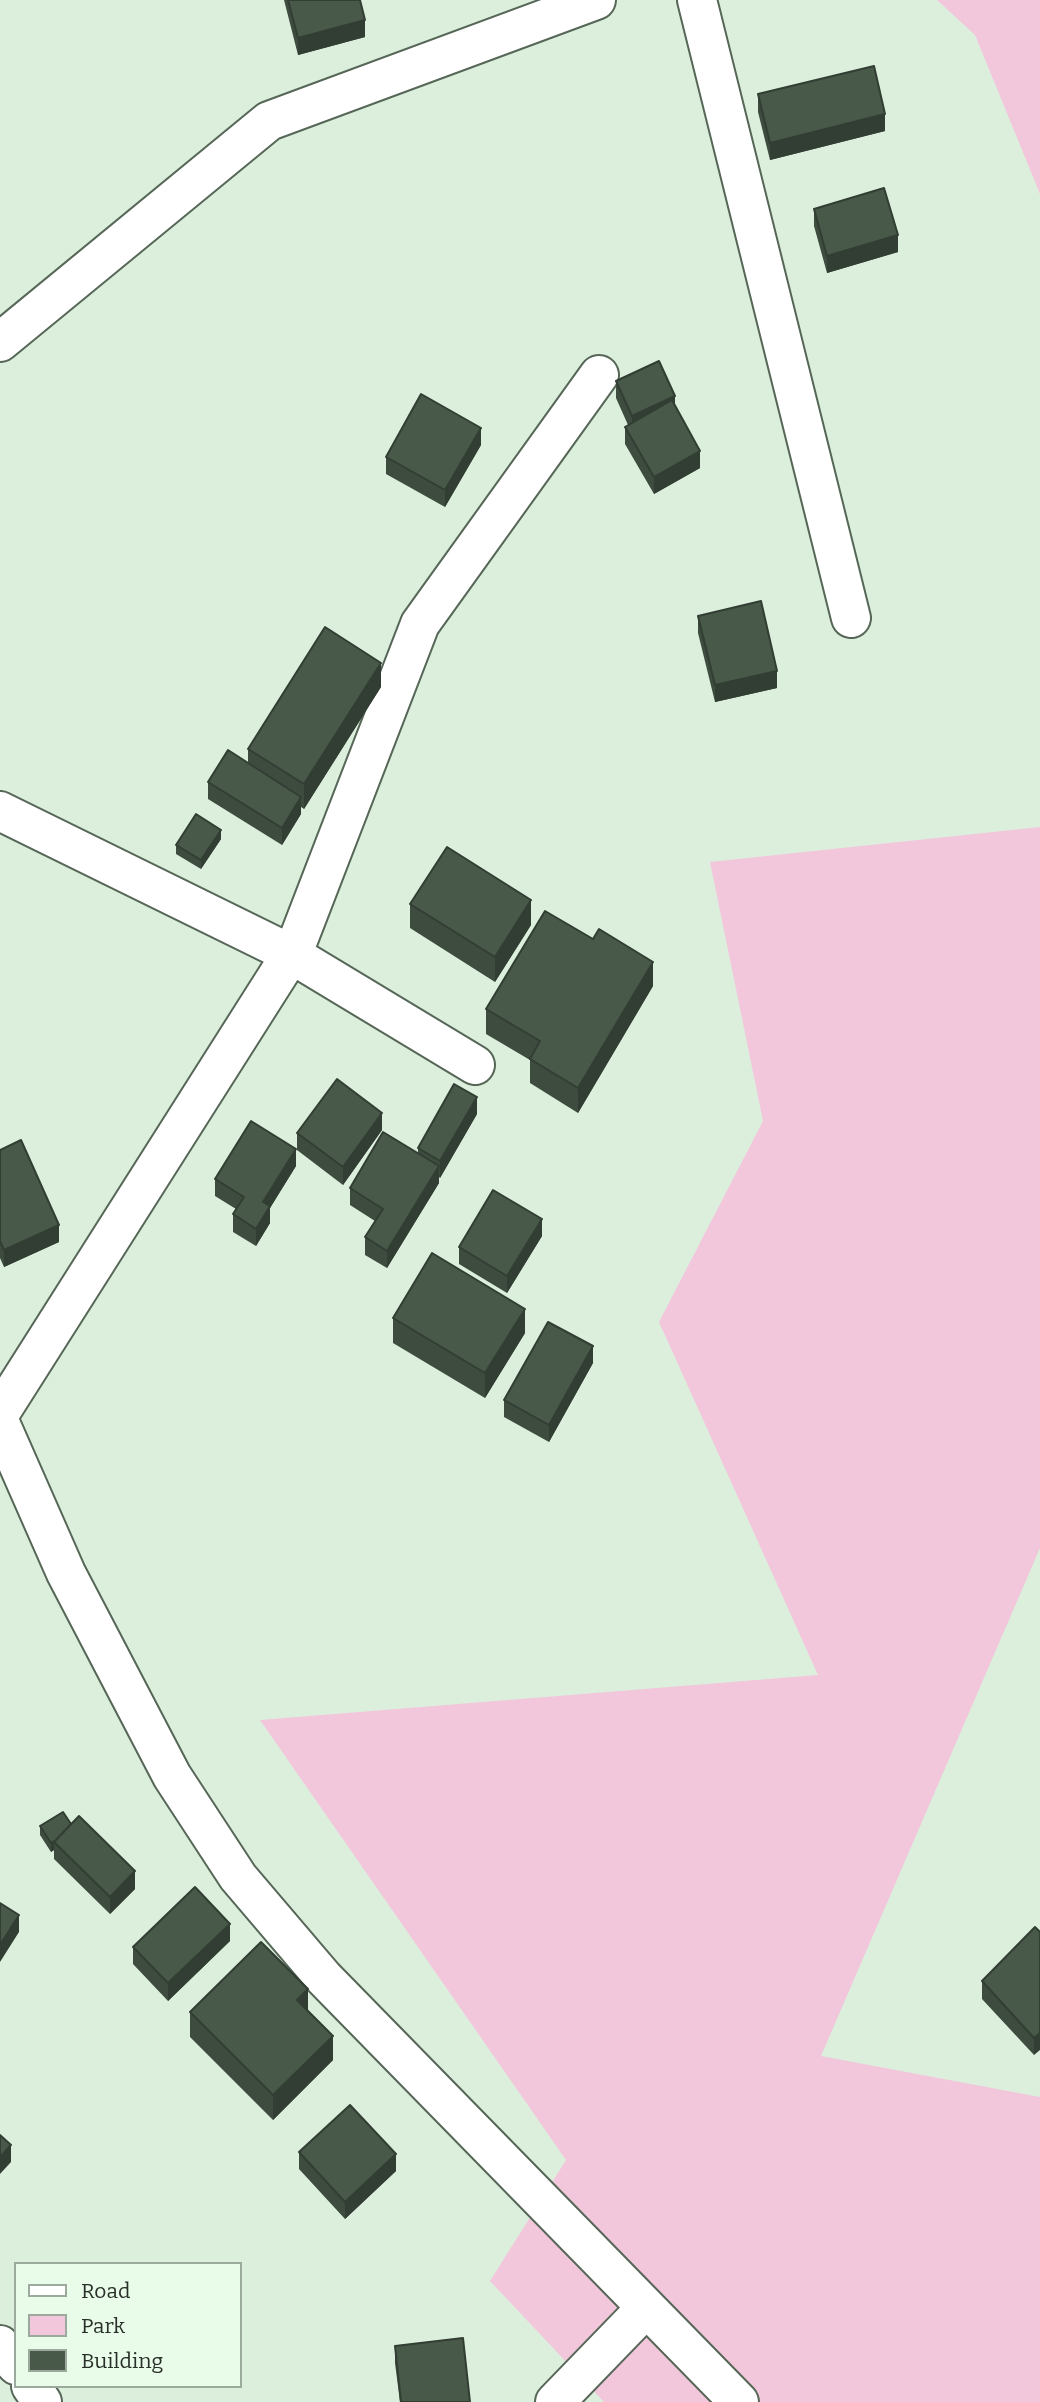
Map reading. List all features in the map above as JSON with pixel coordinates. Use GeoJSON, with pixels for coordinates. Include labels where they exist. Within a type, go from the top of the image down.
{"type":"FeatureCollection","features":[{"type":"Feature","properties":{"kind":"street"},"geometry":{"type":"LineString","coordinates":[[0,342],[269,121],[596,0]]}},
{"type":"Feature","properties":{"kind":"street"},"geometry":{"type":"LineString","coordinates":[[697,0],[851,618]]}},
{"type":"Feature","properties":{"kind":"street"},"geometry":{"type":"LineString","coordinates":[[0,1413],[291,954],[419,624],[599,375]]}},
{"type":"Feature","properties":{"kind":"street"},"geometry":{"type":"LineString","coordinates":[[0,811],[291,954],[475,1065]]}},
{"type":"Feature","properties":{"kind":"street"},"geometry":{"type":"LineString","coordinates":[[0,1423],[78,1597],[172,1776],[238,1877],[324,1979],[739,2402]]}},
{"type":"Feature","properties":{"kind":"street"},"geometry":{"type":"LineString","coordinates":[[555,2402],[646,2308]]}},
{"type":"Feature","properties":{"kind":"street"},"geometry":{"type":"LineString","coordinates":[[0,2345],[14,2362]]}},
{"type":"Feature","properties":{"kind":"green space"},"geometry":{"type":"Polygon","coordinates":[[[937,0],[1040,0],[1040,194],[975,35],[937,0]]]}},
{"type":"Feature","properties":{"kind":"green space"},"geometry":{"type":"Polygon","coordinates":[[[1040,827],[1040,1548],[821,2056],[1040,2097],[1040,2402],[604,2402],[490,2281],[566,2160],[260,1720],[818,1675],[659,1322],[763,1121],[710,862],[1040,827]]]}},
{"type":"Feature","properties":{"kind":"building"},"geometry":{"type":"Polygon","coordinates":[[[288,0],[360,0],[365,20],[298,38],[288,0]]]}},
{"type":"Feature","properties":{"kind":"building"},"geometry":{"type":"Polygon","coordinates":[[[874,66],[885,114],[770,143],[758,94],[874,66]]]}},
{"type":"Feature","properties":{"kind":"building"},"geometry":{"type":"Polygon","coordinates":[[[884,188],[898,235],[827,256],[814,209],[884,188]]]}},
{"type":"Feature","properties":{"kind":"building"},"geometry":{"type":"Polygon","coordinates":[[[659,361],[675,396],[632,416],[616,381],[659,361]]]}},
{"type":"Feature","properties":{"kind":"building"},"geometry":{"type":"Polygon","coordinates":[[[421,394],[481,428],[445,490],[386,457],[421,394]]]}},
{"type":"Feature","properties":{"kind":"building"},"geometry":{"type":"Polygon","coordinates":[[[672,400],[700,451],[654,477],[625,427],[672,400]]]}},
{"type":"Feature","properties":{"kind":"building"},"geometry":{"type":"Polygon","coordinates":[[[761,601],[777,671],[715,685],[698,616],[761,601]]]}},
{"type":"Feature","properties":{"kind":"building"},"geometry":{"type":"Polygon","coordinates":[[[325,627],[381,663],[304,784],[248,749],[325,627]]]}},
{"type":"Feature","properties":{"kind":"building"},"geometry":{"type":"Polygon","coordinates":[[[228,750],[301,797],[282,828],[208,782],[228,750]]]}},
{"type":"Feature","properties":{"kind":"building"},"geometry":{"type":"Polygon","coordinates":[[[196,814],[221,830],[201,860],[176,845],[196,814]]]}},
{"type":"Feature","properties":{"kind":"building"},"geometry":{"type":"Polygon","coordinates":[[[447,847],[531,900],[495,957],[410,904],[447,847]]]}},
{"type":"Feature","properties":{"kind":"building"},"geometry":{"type":"Polygon","coordinates":[[[545,911],[593,939],[599,929],[653,962],[578,1088],[530,1059],[540,1041],[486,1009],[545,911]]]}},
{"type":"Feature","properties":{"kind":"building"},"geometry":{"type":"Polygon","coordinates":[[[337,1079],[382,1113],[343,1167],[297,1133],[337,1079]]]}},
{"type":"Feature","properties":{"kind":"building"},"geometry":{"type":"Polygon","coordinates":[[[454,1084],[477,1097],[440,1161],[418,1148],[454,1084]]]}},
{"type":"Feature","properties":{"kind":"building"},"geometry":{"type":"Polygon","coordinates":[[[251,1121],[296,1149],[263,1202],[270,1206],[256,1229],[233,1214],[244,1197],[215,1179],[251,1121]]]}},
{"type":"Feature","properties":{"kind":"building"},"geometry":{"type":"Polygon","coordinates":[[[383,1132],[439,1166],[387,1251],[365,1237],[383,1209],[350,1188],[383,1132]]]}},
{"type":"Feature","properties":{"kind":"building"},"geometry":{"type":"Polygon","coordinates":[[[21,1140],[59,1225],[4,1250],[0,1241],[0,1150],[21,1140]]]}},
{"type":"Feature","properties":{"kind":"building"},"geometry":{"type":"Polygon","coordinates":[[[493,1190],[542,1219],[507,1276],[459,1247],[493,1190]]]}},
{"type":"Feature","properties":{"kind":"building"},"geometry":{"type":"Polygon","coordinates":[[[432,1253],[525,1309],[485,1373],[393,1318],[432,1253]]]}},
{"type":"Feature","properties":{"kind":"building"},"geometry":{"type":"Polygon","coordinates":[[[548,1322],[593,1346],[549,1425],[504,1400],[548,1322]]]}},
{"type":"Feature","properties":{"kind":"building"},"geometry":{"type":"Polygon","coordinates":[[[63,1812],[71,1824],[51,1843],[40,1826],[63,1812]]]}},
{"type":"Feature","properties":{"kind":"building"},"geometry":{"type":"Polygon","coordinates":[[[79,1816],[135,1871],[110,1897],[54,1842],[79,1816]]]}},
{"type":"Feature","properties":{"kind":"building"},"geometry":{"type":"Polygon","coordinates":[[[195,1887],[230,1924],[168,1983],[133,1947],[195,1887]]]}},
{"type":"Feature","properties":{"kind":"building"},"geometry":{"type":"Polygon","coordinates":[[[0,1903],[19,1915],[0,1945],[0,1903]]]}},
{"type":"Feature","properties":{"kind":"building"},"geometry":{"type":"Polygon","coordinates":[[[1035,1927],[1040,1932],[1040,2033],[1034,2038],[982,1981],[1035,1927]]]}},
{"type":"Feature","properties":{"kind":"building"},"geometry":{"type":"Polygon","coordinates":[[[261,1942],[308,1989],[297,2000],[333,2036],[273,2095],[190,2012],[261,1942]]]}},
{"type":"Feature","properties":{"kind":"building"},"geometry":{"type":"Polygon","coordinates":[[[350,2105],[396,2154],[345,2202],[299,2152],[350,2105]]]}},
{"type":"Feature","properties":{"kind":"building"},"geometry":{"type":"Polygon","coordinates":[[[0,2135],[11,2145],[0,2157],[0,2135]]]}},
{"type":"Feature","properties":{"kind":"building"},"geometry":{"type":"Polygon","coordinates":[[[463,2338],[470,2402],[401,2402],[395,2346],[463,2338]]]}}]}
